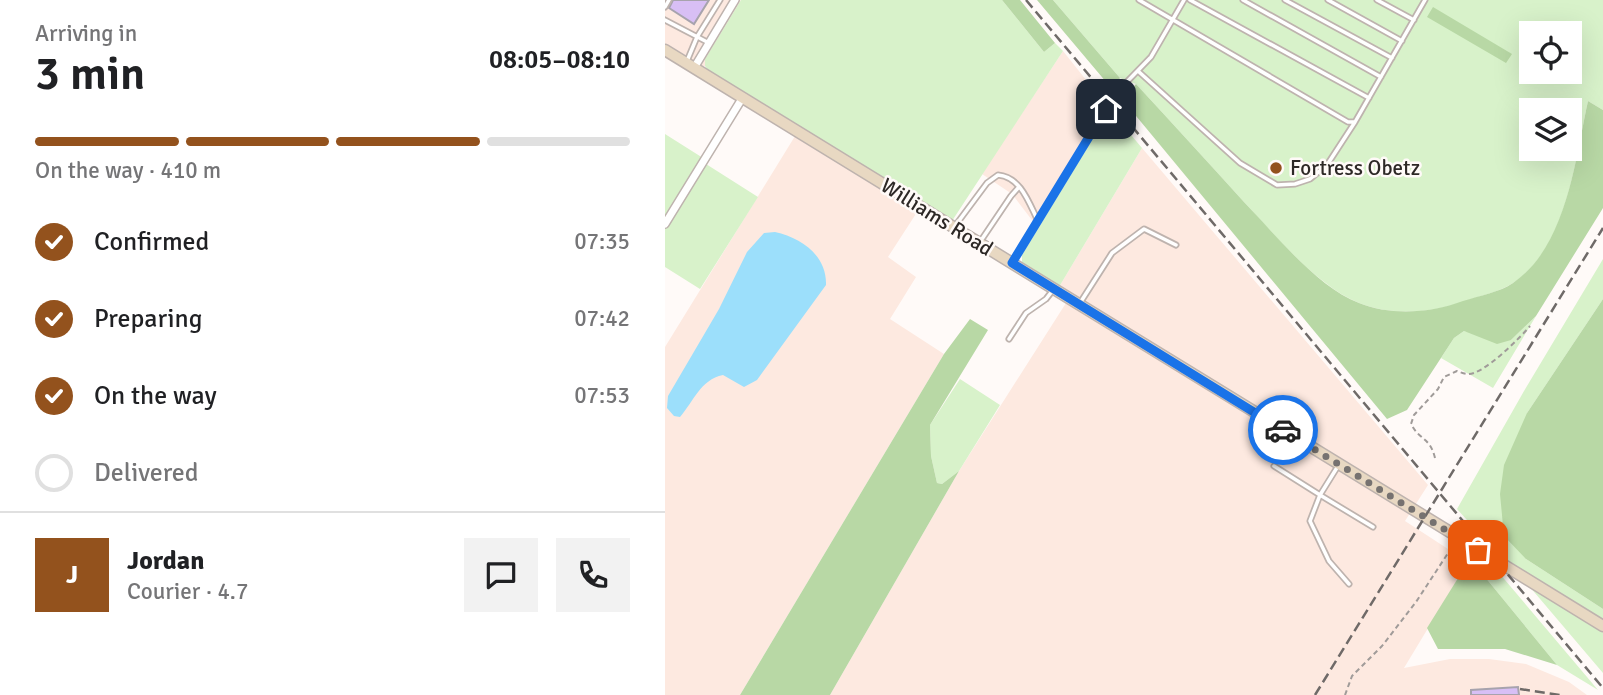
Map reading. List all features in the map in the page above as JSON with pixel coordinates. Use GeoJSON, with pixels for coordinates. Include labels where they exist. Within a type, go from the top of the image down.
{"type":"FeatureCollection","features":[{"type":"Feature","properties":{"kind":"main road","name":"Williams Road"},"geometry":{"type":"LineString","coordinates":[[665,50],[1603,626]]}},
{"type":"Feature","properties":{"kind":"street"},"geometry":{"type":"LineString","coordinates":[[690,65],[709,43],[735,0]]}},
{"type":"Feature","properties":{"kind":"street"},"geometry":{"type":"LineString","coordinates":[[665,223],[743,97]]}},
{"type":"Feature","properties":{"kind":"lane"},"geometry":{"type":"LineString","coordinates":[[665,7],[669,0]]}},
{"type":"Feature","properties":{"kind":"lane"},"geometry":{"type":"LineString","coordinates":[[690,65],[697,37],[720,0]]}},
{"type":"Feature","properties":{"kind":"lane"},"geometry":{"type":"LineString","coordinates":[[1139,0],[1348,122],[1355,122]]}},
{"type":"Feature","properties":{"kind":"lane"},"geometry":{"type":"LineString","coordinates":[[1118,91],[1151,57],[1184,0]]}},
{"type":"Feature","properties":{"kind":"lane"},"geometry":{"type":"LineString","coordinates":[[1190,0],[1369,98]]}},
{"type":"Feature","properties":{"kind":"lane"},"geometry":{"type":"LineString","coordinates":[[1243,0],[1381,77]]}},
{"type":"Feature","properties":{"kind":"lane"},"geometry":{"type":"LineString","coordinates":[[1285,0],[1392,58]]}},
{"type":"Feature","properties":{"kind":"lane"},"geometry":{"type":"LineString","coordinates":[[1328,0],[1402,41]]}},
{"type":"Feature","properties":{"kind":"lane"},"geometry":{"type":"LineString","coordinates":[[1377,0],[1414,20]]}},
{"type":"Feature","properties":{"kind":"lane"},"geometry":{"type":"LineString","coordinates":[[1138,71],[1240,163],[1277,185],[1295,184],[1310,179],[1327,165],[1355,122],[1424,0]]}},
{"type":"Feature","properties":{"kind":"lane"},"geometry":{"type":"LineString","coordinates":[[665,20],[709,43]]}},
{"type":"Feature","properties":{"kind":"lane"},"geometry":{"type":"LineString","coordinates":[[1012,263],[1106,109]]}},
{"type":"Feature","properties":{"kind":"lane"},"geometry":{"type":"LineString","coordinates":[[954,227],[986,183],[998,174],[1007,176],[1019,187],[1038,221]]}},
{"type":"Feature","properties":{"kind":"lane"},"geometry":{"type":"LineString","coordinates":[[980,243],[1010,196],[1019,187]]}},
{"type":"Feature","properties":{"kind":"lane"},"geometry":{"type":"LineString","coordinates":[[1079,304],[1112,253],[1144,229],[1175,245]]}},
{"type":"Feature","properties":{"kind":"lane"},"geometry":{"type":"LineString","coordinates":[[1009,339],[1026,313],[1046,299],[1054,289]]}},
{"type":"Feature","properties":{"kind":"lane"},"geometry":{"type":"LineString","coordinates":[[1339,465],[1320,495],[1310,521],[1329,561],[1349,584]]}},
{"type":"Feature","properties":{"kind":"lane"},"geometry":{"type":"LineString","coordinates":[[1274,466],[1373,527]]}},
{"type":"Feature","properties":{"kind":"path"},"geometry":{"type":"LineString","coordinates":[[1434,458],[1432,446],[1411,424],[1414,415],[1438,389],[1444,377],[1457,371],[1468,374],[1479,371],[1530,326]]}},
{"type":"Feature","properties":{"kind":"path"},"geometry":{"type":"LineString","coordinates":[[1345,695],[1352,676],[1382,646],[1416,602],[1458,538]]}},
{"type":"Feature","properties":{"kind":"shaded area"},"geometry":{"type":"Polygon","coordinates":[[[665,0],[741,0],[705,59],[705,66],[699,67],[665,46],[665,0]]]}},
{"type":"Feature","properties":{"kind":"shaded area"},"geometry":{"type":"Polygon","coordinates":[[[1063,51],[1110,110],[1038,228],[1012,194],[982,174],[1063,51]]]}},
{"type":"Feature","properties":{"kind":"shaded area"},"geometry":{"type":"Polygon","coordinates":[[[800,128],[923,203],[888,257],[916,277],[890,319],[944,354],[740,695],[665,695],[665,347],[800,128]]]}},
{"type":"Feature","properties":{"kind":"shaded area"},"geometry":{"type":"Polygon","coordinates":[[[1142,148],[1428,485],[1405,521],[1468,562],[1404,668],[1450,659],[1489,659],[1526,664],[1569,682],[1587,695],[830,695],[959,471],[1066,303],[1059,287],[1142,148]]]}},
{"type":"Feature","properties":{"kind":"green space"},"geometry":{"type":"Polygon","coordinates":[[[741,0],[1002,0],[1044,52],[1055,43],[1063,51],[952,221],[710,73],[705,66],[705,59],[741,0]]]}},
{"type":"Feature","properties":{"kind":"green space"},"geometry":{"type":"Polygon","coordinates":[[[1002,0],[1020,0],[1055,43],[1044,52],[1002,0]]]}},
{"type":"Feature","properties":{"kind":"green space"},"geometry":{"type":"Polygon","coordinates":[[[1037,0],[1053,0],[1120,78],[1112,89],[1037,0]]]}},
{"type":"Feature","properties":{"kind":"green space"},"geometry":{"type":"Polygon","coordinates":[[[1053,0],[1603,0],[1603,110],[1588,101],[1582,131],[1582,98],[1519,98],[1519,161],[1576,161],[1566,201],[1546,248],[1531,268],[1513,283],[1438,309],[1411,312],[1384,310],[1359,303],[1328,285],[1283,244],[1136,84],[1120,78],[1053,0]]]}},
{"type":"Feature","properties":{"kind":"green space"},"geometry":{"type":"Polygon","coordinates":[[[1433,7],[1512,54],[1506,63],[1427,17],[1433,7]]]}},
{"type":"Feature","properties":{"kind":"green space"},"geometry":{"type":"Polygon","coordinates":[[[1136,84],[1312,272],[1343,295],[1384,310],[1438,308],[1489,294],[1513,283],[1531,267],[1546,247],[1557,225],[1576,161],[1582,161],[1582,131],[1588,101],[1603,110],[1603,208],[1536,316],[1511,340],[1497,344],[1464,331],[1454,338],[1407,410],[1387,419],[1122,99],[1136,84]]]}},
{"type":"Feature","properties":{"kind":"green space"},"geometry":{"type":"Polygon","coordinates":[[[1110,110],[1142,148],[1059,287],[1022,263],[1022,255],[1110,110]]]}},
{"type":"Feature","properties":{"kind":"green space"},"geometry":{"type":"Polygon","coordinates":[[[665,134],[703,158],[666,216],[665,216],[665,134]]]}},
{"type":"Feature","properties":{"kind":"green space"},"geometry":{"type":"Polygon","coordinates":[[[706,164],[758,197],[700,289],[665,267],[665,229],[706,164]]]}},
{"type":"Feature","properties":{"kind":"green space"},"geometry":{"type":"Polygon","coordinates":[[[1603,259],[1603,299],[1527,413],[1526,559],[1603,609],[1603,621],[1503,560],[1457,509],[1603,259]]]}},
{"type":"Feature","properties":{"kind":"green space"},"geometry":{"type":"Polygon","coordinates":[[[1603,299],[1603,609],[1526,559],[1504,536],[1500,494],[1504,465],[1527,413],[1603,299]]]}},
{"type":"Feature","properties":{"kind":"green space"},"geometry":{"type":"Polygon","coordinates":[[[1536,316],[1493,388],[1441,358],[1454,338],[1464,331],[1511,340],[1536,316]]]}},
{"type":"Feature","properties":{"kind":"green space"},"geometry":{"type":"Polygon","coordinates":[[[970,319],[988,330],[930,425],[931,456],[937,483],[942,484],[959,471],[830,695],[740,695],[944,354],[970,319]]]}},
{"type":"Feature","properties":{"kind":"green space"},"geometry":{"type":"Polygon","coordinates":[[[960,379],[1000,405],[959,471],[942,484],[937,483],[931,456],[930,425],[960,379]]]}},
{"type":"Feature","properties":{"kind":"green space"},"geometry":{"type":"Polygon","coordinates":[[[1474,555],[1494,567],[1598,690],[1557,665],[1485,577],[1468,562],[1474,555]]]}},
{"type":"Feature","properties":{"kind":"green space"},"geometry":{"type":"Polygon","coordinates":[[[1468,562],[1485,577],[1557,665],[1505,649],[1438,649],[1427,628],[1468,562]]]}},
{"type":"Feature","properties":{"kind":"green space"},"geometry":{"type":"Polygon","coordinates":[[[1529,586],[1603,632],[1603,673],[1529,586]]]}},
{"type":"Feature","properties":{"kind":"water"},"geometry":{"type":"Polygon","coordinates":[[[775,232],[795,239],[811,250],[822,265],[826,285],[757,380],[744,387],[723,375],[715,378],[703,386],[680,417],[674,416],[667,408],[668,396],[719,309],[747,252],[764,233],[775,232]]]}},
{"type":"Feature","properties":{"kind":"building"},"geometry":{"type":"Polygon","coordinates":[[[673,0],[709,0],[694,24],[669,8],[673,0]]]}},
{"type":"Feature","properties":{"kind":"building"},"geometry":{"type":"Polygon","coordinates":[[[1518,687],[1519,695],[1471,695],[1471,690],[1518,687]]]}},
{"type":"Feature","properties":{"kind":"railway"},"geometry":{"type":"LineString","coordinates":[[1026,0],[1603,688]]}},
{"type":"Feature","properties":{"kind":"railway"},"geometry":{"type":"LineString","coordinates":[[1315,695],[1603,228]]}},
{"type":"Feature","properties":{"kind":"railway"},"geometry":{"type":"LineString","coordinates":[[1520,689],[1560,695]]}},
{"type":"Feature","properties":{"kind":"way so far"},"geometry":{"type":"LineString","coordinates":[[1283,430],[1478,550]]}},
{"type":"Feature","properties":{"kind":"place","name":"Fortress Obetz"},"geometry":{"type":"Point","coordinates":[1276,168]}},
{"type":"Feature","properties":{"kind":"route"},"geometry":{"type":"LineString","coordinates":[[1106,109],[1012,263],[1283,430]]}}]}
